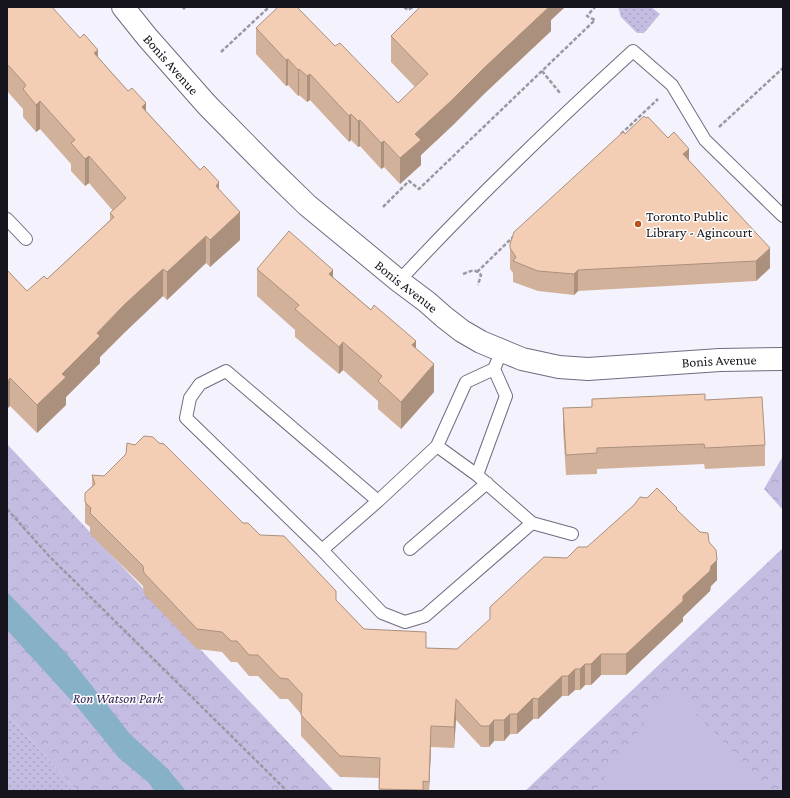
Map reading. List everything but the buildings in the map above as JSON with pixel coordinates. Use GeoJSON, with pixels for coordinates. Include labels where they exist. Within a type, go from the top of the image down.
{"type":"FeatureCollection","features":[{"type":"Feature","properties":{"kind":"street","name":"Bonis Avenue"},"geometry":{"type":"LineString","coordinates":[[123,7],[147,37],[207,105],[307,205],[399,281],[462,330],[481,342],[498,360],[522,359],[559,367],[588,369],[720,360],[783,360]]}},
{"type":"Feature","properties":{"kind":"lane"},"geometry":{"type":"LineString","coordinates":[[399,281],[431,247],[572,107],[633,51],[672,85],[705,140],[783,216]]}},
{"type":"Feature","properties":{"kind":"lane"},"geometry":{"type":"LineString","coordinates":[[7,219],[26,239]]}},
{"type":"Feature","properties":{"kind":"lane"},"geometry":{"type":"LineString","coordinates":[[322,550],[378,501],[437,446],[466,382],[498,360],[506,396],[477,475]]}},
{"type":"Feature","properties":{"kind":"lane"},"geometry":{"type":"LineString","coordinates":[[378,501],[226,371],[200,384],[190,398],[186,418],[322,550],[382,613],[405,622],[425,616],[532,523]]}},
{"type":"Feature","properties":{"kind":"lane"},"geometry":{"type":"LineString","coordinates":[[437,446],[487,483],[532,523],[572,534]]}},
{"type":"Feature","properties":{"kind":"lane"},"geometry":{"type":"LineString","coordinates":[[410,549],[487,483]]}},
{"type":"Feature","properties":{"kind":"path"},"geometry":{"type":"LineString","coordinates":[[221,52],[269,7]]}},
{"type":"Feature","properties":{"kind":"path"},"geometry":{"type":"LineString","coordinates":[[404,7],[408,10],[413,7]]}},
{"type":"Feature","properties":{"kind":"path"},"geometry":{"type":"LineString","coordinates":[[384,207],[410,181],[419,189],[595,20],[587,16],[595,7]]}},
{"type":"Feature","properties":{"kind":"path"},"geometry":{"type":"LineString","coordinates":[[705,140],[783,68]]}},
{"type":"Feature","properties":{"kind":"path"},"geometry":{"type":"LineString","coordinates":[[542,71],[572,107]]}},
{"type":"Feature","properties":{"kind":"path"},"geometry":{"type":"LineString","coordinates":[[616,139],[672,85]]}},
{"type":"Feature","properties":{"kind":"path"},"geometry":{"type":"LineString","coordinates":[[478,272],[514,237]]}},
{"type":"Feature","properties":{"kind":"path"},"geometry":{"type":"LineString","coordinates":[[463,274],[475,270],[478,272],[481,275],[478,285]]}},
{"type":"Feature","properties":{"kind":"path"},"geometry":{"type":"LineString","coordinates":[[7,509],[49,556],[286,791]]}},
{"type":"Feature","properties":{"kind":"green space"},"geometry":{"type":"Polygon","coordinates":[[[618,7],[651,7],[660,14],[644,33],[637,33],[621,17],[618,7]]]}},
{"type":"Feature","properties":{"kind":"green space","name":"Ron Watson Park"},"geometry":{"type":"Polygon","coordinates":[[[7,444],[334,791],[77,791],[7,714],[7,444]]]}},
{"type":"Feature","properties":{"kind":"green space"},"geometry":{"type":"Polygon","coordinates":[[[783,456],[783,510],[764,489],[783,456]]]}},
{"type":"Feature","properties":{"kind":"green space"},"geometry":{"type":"Polygon","coordinates":[[[783,548],[783,791],[525,791],[783,548]]]}},
{"type":"Feature","properties":{"kind":"green space"},"geometry":{"type":"Polygon","coordinates":[[[670,688],[772,791],[596,791],[670,688]]]}},
{"type":"Feature","properties":{"kind":"green space"},"geometry":{"type":"Polygon","coordinates":[[[7,714],[77,791],[7,791],[7,714]]]}},
{"type":"Feature","properties":{"kind":"water"},"geometry":{"type":"Polygon","coordinates":[[[7,592],[66,653],[130,734],[168,769],[186,791],[155,791],[148,782],[119,758],[79,709],[7,630],[7,592]]]}},
{"type":"Feature","properties":{"kind":"place","name":"Toronto Public Library - Agincourt"},"geometry":{"type":"Point","coordinates":[638,224]}}]}
